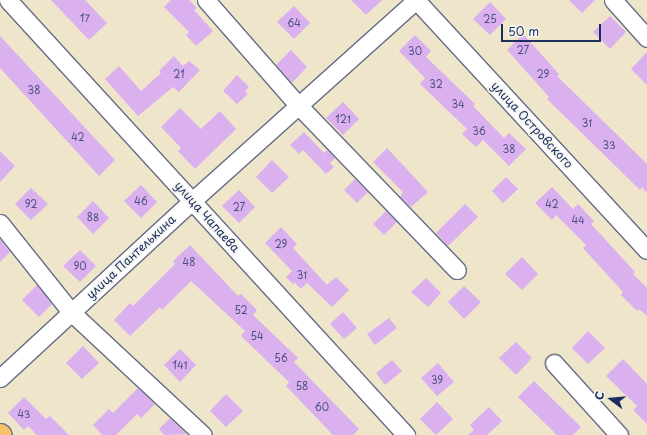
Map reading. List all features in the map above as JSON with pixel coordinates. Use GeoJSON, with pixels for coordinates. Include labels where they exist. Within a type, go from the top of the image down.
{"type":"FeatureCollection","features":[{"type":"Feature","properties":{"kind":"street","name":"улица Чапаева"},"geometry":{"type":"LineString","coordinates":[[8,0],[406,435]]}},
{"type":"Feature","properties":{"kind":"street"},"geometry":{"type":"LineString","coordinates":[[206,0],[298,105],[457,270]]}},
{"type":"Feature","properties":{"kind":"street","name":"улица Пантелькина"},"geometry":{"type":"LineString","coordinates":[[0,378],[192,201],[416,0]]}},
{"type":"Feature","properties":{"kind":"street","name":"улица Островского"},"geometry":{"type":"LineString","coordinates":[[416,0],[647,250]]}},
{"type":"Feature","properties":{"kind":"street"},"geometry":{"type":"LineString","coordinates":[[613,0],[647,38]]}},
{"type":"Feature","properties":{"kind":"street"},"geometry":{"type":"LineString","coordinates":[[0,223],[72,312],[203,435]]}},
{"type":"Feature","properties":{"kind":"street"},"geometry":{"type":"LineString","coordinates":[[554,363],[619,435]]}},
{"type":"Feature","properties":{"kind":"building"},"geometry":{"type":"Polygon","coordinates":[[[51,0],[85,0],[107,23],[89,40],[51,0]]]}},
{"type":"Feature","properties":{"kind":"building"},"geometry":{"type":"Polygon","coordinates":[[[171,0],[189,0],[197,8],[194,10],[213,31],[196,46],[186,35],[189,32],[164,7],[171,0]]]}},
{"type":"Feature","properties":{"kind":"building"},"geometry":{"type":"Polygon","coordinates":[[[351,0],[382,0],[366,15],[351,0]]]}},
{"type":"Feature","properties":{"kind":"building"},"geometry":{"type":"Polygon","coordinates":[[[569,0],[595,0],[582,13],[569,0]]]}},
{"type":"Feature","properties":{"kind":"building"},"geometry":{"type":"Polygon","coordinates":[[[490,2],[506,19],[490,35],[473,19],[490,2]]]}},
{"type":"Feature","properties":{"kind":"building"},"geometry":{"type":"Polygon","coordinates":[[[294,6],[310,23],[294,39],[277,22],[294,6]]]}},
{"type":"Feature","properties":{"kind":"building"},"geometry":{"type":"Polygon","coordinates":[[[610,16],[626,32],[610,49],[593,32],[610,16]]]}},
{"type":"Feature","properties":{"kind":"building"},"geometry":{"type":"Polygon","coordinates":[[[523,34],[559,74],[557,76],[647,164],[647,193],[642,187],[640,190],[547,99],[549,97],[507,50],[523,34]]]}},
{"type":"Feature","properties":{"kind":"building"},"geometry":{"type":"Polygon","coordinates":[[[415,35],[431,51],[426,57],[475,104],[473,106],[504,138],[509,133],[526,149],[509,166],[483,140],[476,147],[462,134],[467,129],[420,84],[425,78],[399,51],[415,35]]]}},
{"type":"Feature","properties":{"kind":"building"},"geometry":{"type":"Polygon","coordinates":[[[0,36],[115,160],[99,176],[0,68],[0,36]]]}},
{"type":"Feature","properties":{"kind":"building"},"geometry":{"type":"Polygon","coordinates":[[[291,50],[307,67],[292,83],[276,65],[291,50]]]}},
{"type":"Feature","properties":{"kind":"building"},"geometry":{"type":"Polygon","coordinates":[[[647,52],[647,85],[631,69],[647,52]]]}},
{"type":"Feature","properties":{"kind":"building"},"geometry":{"type":"Polygon","coordinates":[[[174,56],[183,66],[189,61],[200,70],[179,92],[173,87],[138,116],[105,79],[119,66],[141,91],[161,73],[159,71],[174,56]]]}},
{"type":"Feature","properties":{"kind":"building"},"geometry":{"type":"Polygon","coordinates":[[[237,75],[249,87],[245,91],[248,94],[237,104],[223,91],[237,75]]]}},
{"type":"Feature","properties":{"kind":"building"},"geometry":{"type":"Polygon","coordinates":[[[343,102],[359,119],[343,135],[326,118],[343,102]]]}},
{"type":"Feature","properties":{"kind":"building"},"geometry":{"type":"Polygon","coordinates":[[[180,108],[201,129],[220,111],[236,129],[195,169],[178,151],[181,148],[161,127],[180,108]]]}},
{"type":"Feature","properties":{"kind":"building"},"geometry":{"type":"Polygon","coordinates":[[[304,132],[324,153],[327,150],[335,158],[330,163],[334,167],[326,174],[303,150],[299,154],[290,145],[304,132]]]}},
{"type":"Feature","properties":{"kind":"building"},"geometry":{"type":"Polygon","coordinates":[[[387,148],[428,192],[411,207],[400,197],[403,192],[373,162],[387,148]]]}},
{"type":"Feature","properties":{"kind":"building"},"geometry":{"type":"Polygon","coordinates":[[[0,151],[15,166],[0,182],[0,151]]]}},
{"type":"Feature","properties":{"kind":"building"},"geometry":{"type":"Polygon","coordinates":[[[272,160],[289,177],[272,193],[256,177],[272,160]]]}},
{"type":"Feature","properties":{"kind":"building"},"geometry":{"type":"Polygon","coordinates":[[[506,177],[518,189],[503,203],[492,191],[506,177]]]}},
{"type":"Feature","properties":{"kind":"building"},"geometry":{"type":"Polygon","coordinates":[[[355,179],[368,192],[357,203],[344,190],[355,179]]]}},
{"type":"Feature","properties":{"kind":"building"},"geometry":{"type":"Polygon","coordinates":[[[141,185],[157,202],[141,218],[124,201],[141,185]]]}},
{"type":"Feature","properties":{"kind":"building"},"geometry":{"type":"Polygon","coordinates":[[[552,187],[573,209],[578,204],[594,221],[591,224],[635,272],[633,274],[647,288],[647,316],[639,309],[637,311],[621,295],[623,292],[583,248],[586,245],[556,215],[552,220],[535,203],[552,187]]]}},
{"type":"Feature","properties":{"kind":"building"},"geometry":{"type":"Polygon","coordinates":[[[31,188],[48,204],[31,220],[15,204],[31,188]]]}},
{"type":"Feature","properties":{"kind":"building"},"geometry":{"type":"Polygon","coordinates":[[[239,190],[255,207],[239,223],[222,206],[239,190]]]}},
{"type":"Feature","properties":{"kind":"building"},"geometry":{"type":"Polygon","coordinates":[[[93,201],[109,218],[93,234],[77,217],[93,201]]]}},
{"type":"Feature","properties":{"kind":"building"},"geometry":{"type":"Polygon","coordinates":[[[465,204],[478,217],[448,246],[436,233],[465,204]]]}},
{"type":"Feature","properties":{"kind":"building"},"geometry":{"type":"Polygon","coordinates":[[[386,211],[397,222],[384,235],[373,224],[386,211]]]}},
{"type":"Feature","properties":{"kind":"building"},"geometry":{"type":"Polygon","coordinates":[[[281,227],[297,244],[293,248],[327,285],[336,277],[349,290],[332,307],[307,283],[301,289],[286,277],[292,271],[265,243],[281,227]]]}},
{"type":"Feature","properties":{"kind":"building"},"geometry":{"type":"Polygon","coordinates":[[[0,239],[10,252],[0,262],[0,239]]]}},
{"type":"Feature","properties":{"kind":"building"},"geometry":{"type":"Polygon","coordinates":[[[190,245],[238,296],[241,294],[257,310],[253,315],[298,358],[294,362],[359,429],[353,435],[333,435],[286,386],[289,382],[241,336],[245,331],[191,281],[162,310],[160,307],[130,336],[114,320],[130,303],[133,306],[175,264],[173,261],[190,245]]]}},
{"type":"Feature","properties":{"kind":"building"},"geometry":{"type":"Polygon","coordinates":[[[80,250],[96,266],[80,282],[63,266],[80,250]]]}},
{"type":"Feature","properties":{"kind":"building"},"geometry":{"type":"Polygon","coordinates":[[[522,257],[538,274],[522,290],[505,274],[522,257]]]}},
{"type":"Feature","properties":{"kind":"building"},"geometry":{"type":"Polygon","coordinates":[[[426,278],[441,293],[428,307],[411,292],[426,278]]]}},
{"type":"Feature","properties":{"kind":"building"},"geometry":{"type":"Polygon","coordinates":[[[37,285],[52,304],[39,317],[22,300],[37,285]]]}},
{"type":"Feature","properties":{"kind":"building"},"geometry":{"type":"Polygon","coordinates":[[[464,286],[481,302],[464,319],[448,302],[464,286]]]}},
{"type":"Feature","properties":{"kind":"building"},"geometry":{"type":"Polygon","coordinates":[[[343,312],[357,328],[344,339],[330,324],[343,312]]]}},
{"type":"Feature","properties":{"kind":"building"},"geometry":{"type":"Polygon","coordinates":[[[389,318],[397,328],[375,345],[367,334],[389,318]]]}},
{"type":"Feature","properties":{"kind":"building"},"geometry":{"type":"Polygon","coordinates":[[[588,331],[605,348],[588,364],[572,348],[588,331]]]}},
{"type":"Feature","properties":{"kind":"building"},"geometry":{"type":"Polygon","coordinates":[[[516,342],[532,358],[516,375],[499,358],[516,342]]]}},
{"type":"Feature","properties":{"kind":"building"},"geometry":{"type":"Polygon","coordinates":[[[83,346],[99,363],[82,379],[66,363],[83,346]]]}},
{"type":"Feature","properties":{"kind":"building"},"geometry":{"type":"Polygon","coordinates":[[[180,349],[196,365],[180,382],[164,365],[180,349]]]}},
{"type":"Feature","properties":{"kind":"building"},"geometry":{"type":"Polygon","coordinates":[[[623,359],[647,384],[647,424],[633,410],[637,406],[606,376],[623,359]]]}},
{"type":"Feature","properties":{"kind":"building"},"geometry":{"type":"Polygon","coordinates":[[[392,360],[402,371],[385,385],[376,373],[392,360]]]}},
{"type":"Feature","properties":{"kind":"building"},"geometry":{"type":"Polygon","coordinates":[[[438,363],[454,382],[437,396],[421,378],[438,363]]]}},
{"type":"Feature","properties":{"kind":"building"},"geometry":{"type":"Polygon","coordinates":[[[534,381],[581,427],[573,435],[557,435],[518,397],[534,381]]]}},
{"type":"Feature","properties":{"kind":"building"},"geometry":{"type":"Polygon","coordinates":[[[138,388],[155,404],[141,418],[137,414],[116,435],[102,435],[93,425],[109,409],[113,413],[138,388]]]}},
{"type":"Feature","properties":{"kind":"building"},"geometry":{"type":"Polygon","coordinates":[[[226,394],[243,411],[226,427],[210,411],[226,394]]]}},
{"type":"Feature","properties":{"kind":"building"},"geometry":{"type":"Polygon","coordinates":[[[24,397],[46,419],[50,416],[69,435],[37,435],[28,426],[24,430],[8,413],[24,397]]]}},
{"type":"Feature","properties":{"kind":"building"},"geometry":{"type":"Polygon","coordinates":[[[437,402],[453,419],[436,435],[420,419],[437,402]]]}},
{"type":"Feature","properties":{"kind":"building"},"geometry":{"type":"Polygon","coordinates":[[[489,407],[502,421],[487,435],[468,435],[474,430],[470,425],[489,407]]]}},
{"type":"Feature","properties":{"kind":"building"},"geometry":{"type":"Polygon","coordinates":[[[170,418],[187,434],[164,435],[159,429],[170,418]]]}}]}
